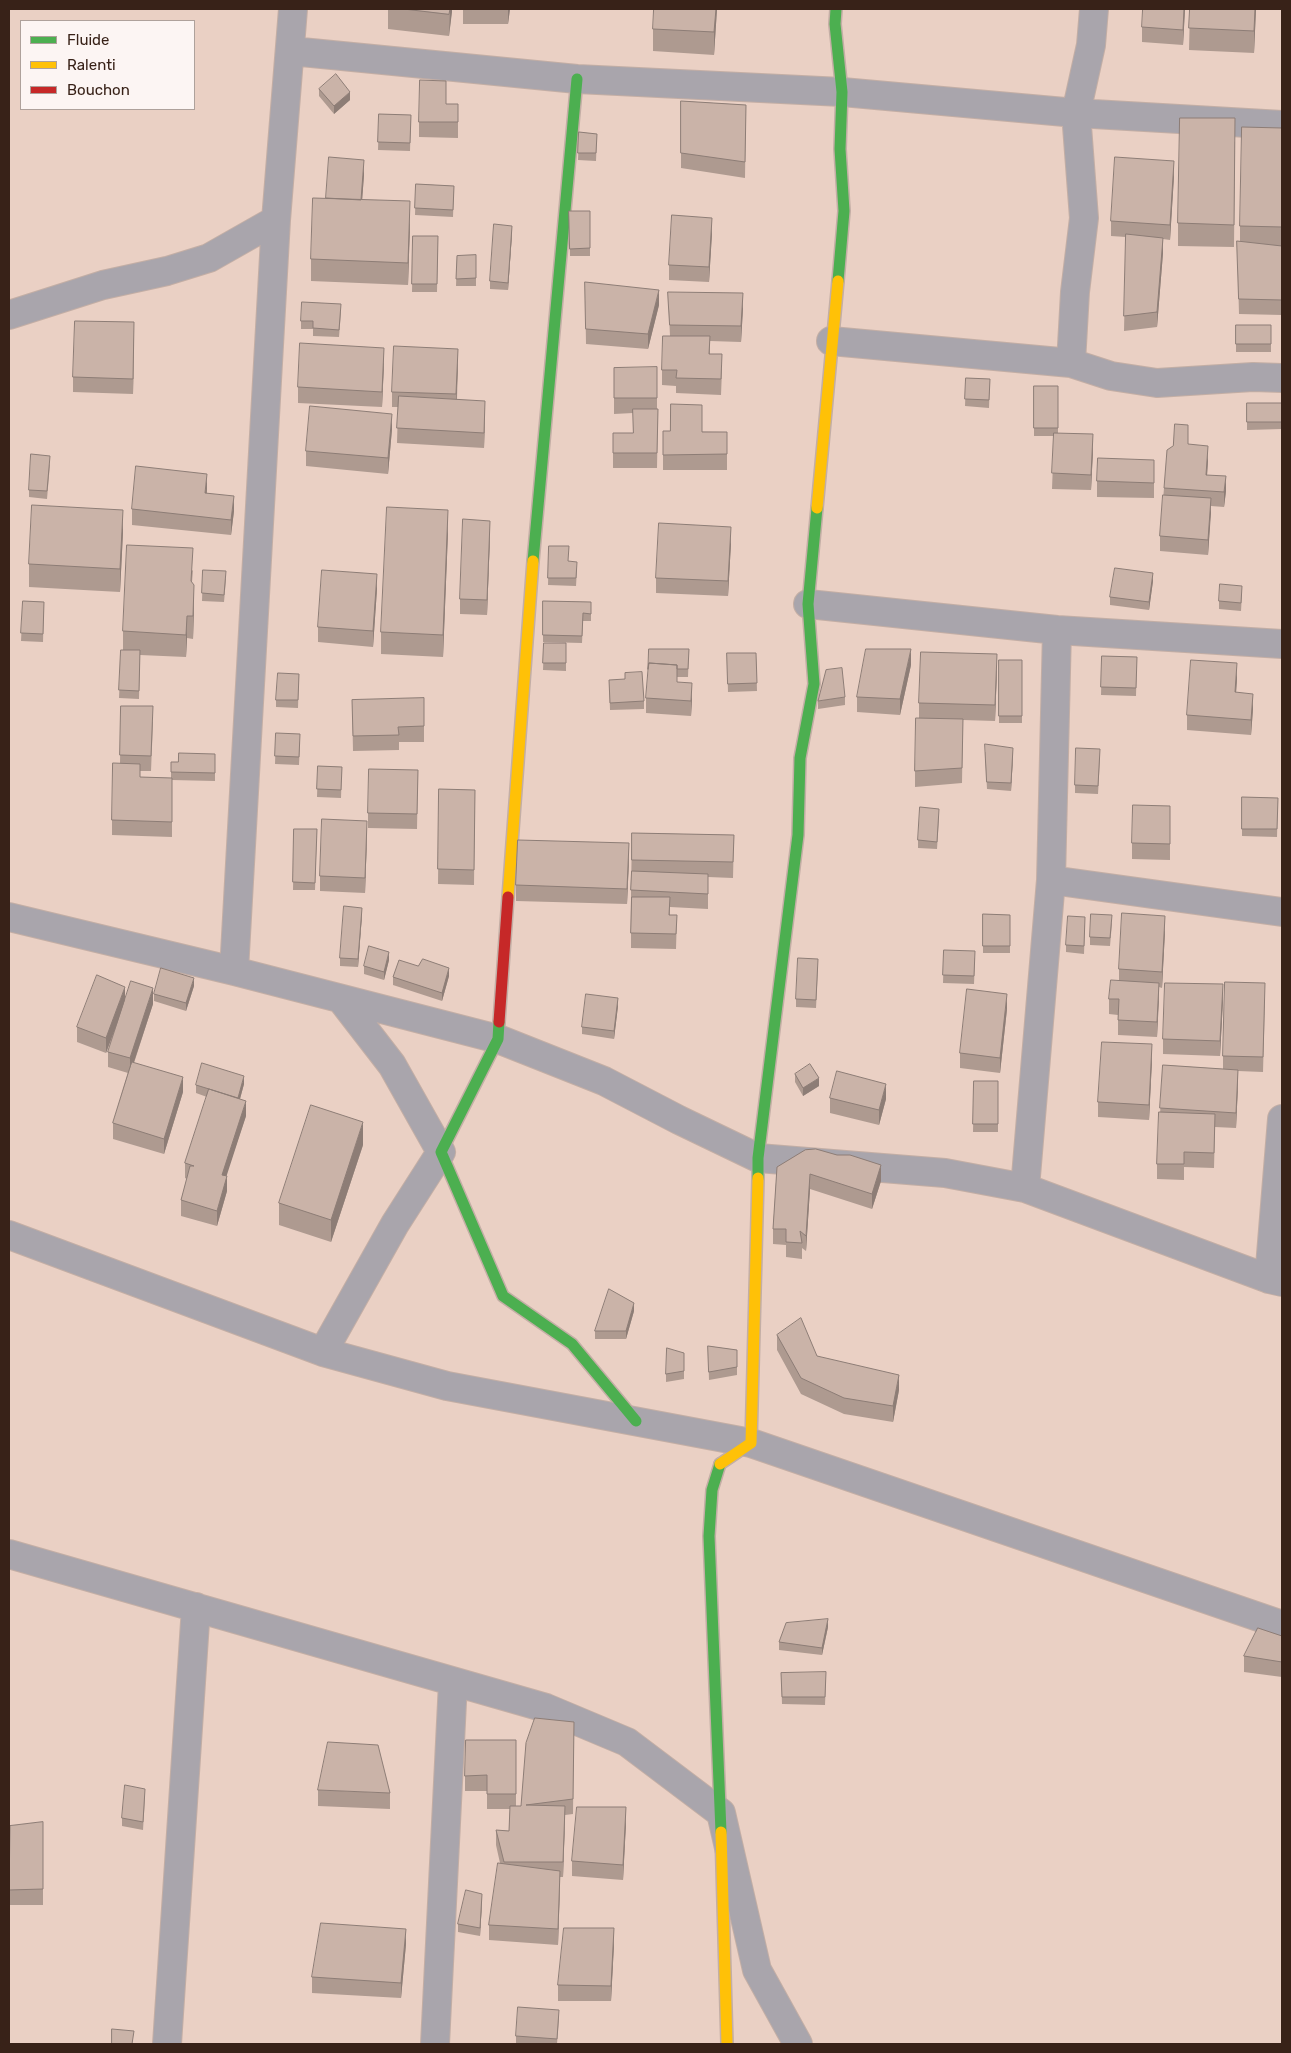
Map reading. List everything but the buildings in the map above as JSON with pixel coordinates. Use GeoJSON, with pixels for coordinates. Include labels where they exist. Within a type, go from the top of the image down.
{"type":"FeatureCollection","features":[{"type":"Feature","properties":{"kind":"street"},"geometry":{"type":"LineString","coordinates":[[234,971],[276,220],[293,9]]}},
{"type":"Feature","properties":{"kind":"street"},"geometry":{"type":"LineString","coordinates":[[751,1443],[758,1158],[798,835],[800,758],[814,684],[808,604],[844,210],[840,149],[842,92],[835,24],[836,9]]}},
{"type":"Feature","properties":{"kind":"street"},"geometry":{"type":"LineString","coordinates":[[1071,363],[1075,292],[1084,218],[1076,113],[1091,45],[1094,9]]}},
{"type":"Feature","properties":{"kind":"street"},"geometry":{"type":"LineString","coordinates":[[290,51],[576,79],[842,92],[1076,113],[1282,125]]}},
{"type":"Feature","properties":{"kind":"street"},"geometry":{"type":"LineString","coordinates":[[323,1352],[395,1224],[441,1152],[498,1039],[536,518],[576,79]]}},
{"type":"Feature","properties":{"kind":"street"},"geometry":{"type":"LineString","coordinates":[[9,315],[103,286],[209,258],[276,220]]}},
{"type":"Feature","properties":{"kind":"street"},"geometry":{"type":"LineString","coordinates":[[832,341],[1071,363],[1112,376],[1157,383],[1253,377],[1282,378]]}},
{"type":"Feature","properties":{"kind":"street"},"geometry":{"type":"LineString","coordinates":[[808,604],[1057,630],[1282,644]]}},
{"type":"Feature","properties":{"kind":"street"},"geometry":{"type":"LineString","coordinates":[[1025,1188],[1051,880],[1057,630]]}},
{"type":"Feature","properties":{"kind":"street"},"geometry":{"type":"LineString","coordinates":[[1051,880],[1282,912]]}},
{"type":"Feature","properties":{"kind":"street"},"geometry":{"type":"LineString","coordinates":[[9,917],[234,971],[498,1039],[604,1081],[758,1158],[945,1173],[1025,1188],[1276,1280],[1282,1118]]}},
{"type":"Feature","properties":{"kind":"street"},"geometry":{"type":"LineString","coordinates":[[341,999],[392,1065],[441,1152],[503,1296],[572,1344],[636,1421]]}},
{"type":"Feature","properties":{"kind":"street"},"geometry":{"type":"LineString","coordinates":[[9,1235],[323,1352],[446,1386],[751,1443],[1282,1625]]}},
{"type":"Feature","properties":{"kind":"street"},"geometry":{"type":"LineString","coordinates":[[727,2044],[709,1536],[712,1490],[719,1464],[751,1443]]}},
{"type":"Feature","properties":{"kind":"street"},"geometry":{"type":"LineString","coordinates":[[9,1554],[546,1708],[627,1742],[720,1813],[757,1970],[798,2044]]}},
{"type":"Feature","properties":{"kind":"street"},"geometry":{"type":"LineString","coordinates":[[167,2044],[196,1607]]}},
{"type":"Feature","properties":{"kind":"street"},"geometry":{"type":"LineString","coordinates":[[435,2044],[453,1682]]}},
{"type":"Feature","properties":{"kind":"traffic: fast"},"geometry":{"type":"LineString","coordinates":[[836,9],[835,24],[842,92],[840,149],[844,211],[838,281]]}},
{"type":"Feature","properties":{"kind":"traffic: fast"},"geometry":{"type":"LineString","coordinates":[[533,561],[577,79]]}},
{"type":"Feature","properties":{"kind":"traffic: fast"},"geometry":{"type":"LineString","coordinates":[[758,1178],[758,1158],[798,835],[800,758],[814,684],[808,604],[817,508]]}},
{"type":"Feature","properties":{"kind":"traffic: fast"},"geometry":{"type":"LineString","coordinates":[[499,1022],[498,1039],[441,1152],[503,1296],[572,1344],[636,1421]]}},
{"type":"Feature","properties":{"kind":"traffic: fast"},"geometry":{"type":"LineString","coordinates":[[720,1464],[712,1490],[709,1536],[721,1832]]}},
{"type":"Feature","properties":{"kind":"traffic: slow"},"geometry":{"type":"LineString","coordinates":[[817,508],[838,281]]}},
{"type":"Feature","properties":{"kind":"traffic: slow"},"geometry":{"type":"LineString","coordinates":[[508,897],[533,561]]}},
{"type":"Feature","properties":{"kind":"traffic: slow"},"geometry":{"type":"LineString","coordinates":[[720,1464],[751,1443],[758,1178]]}},
{"type":"Feature","properties":{"kind":"traffic: slow"},"geometry":{"type":"LineString","coordinates":[[721,1832],[727,2044]]}},
{"type":"Feature","properties":{"kind":"traffic: jam"},"geometry":{"type":"LineString","coordinates":[[499,1022],[508,897]]}}]}
